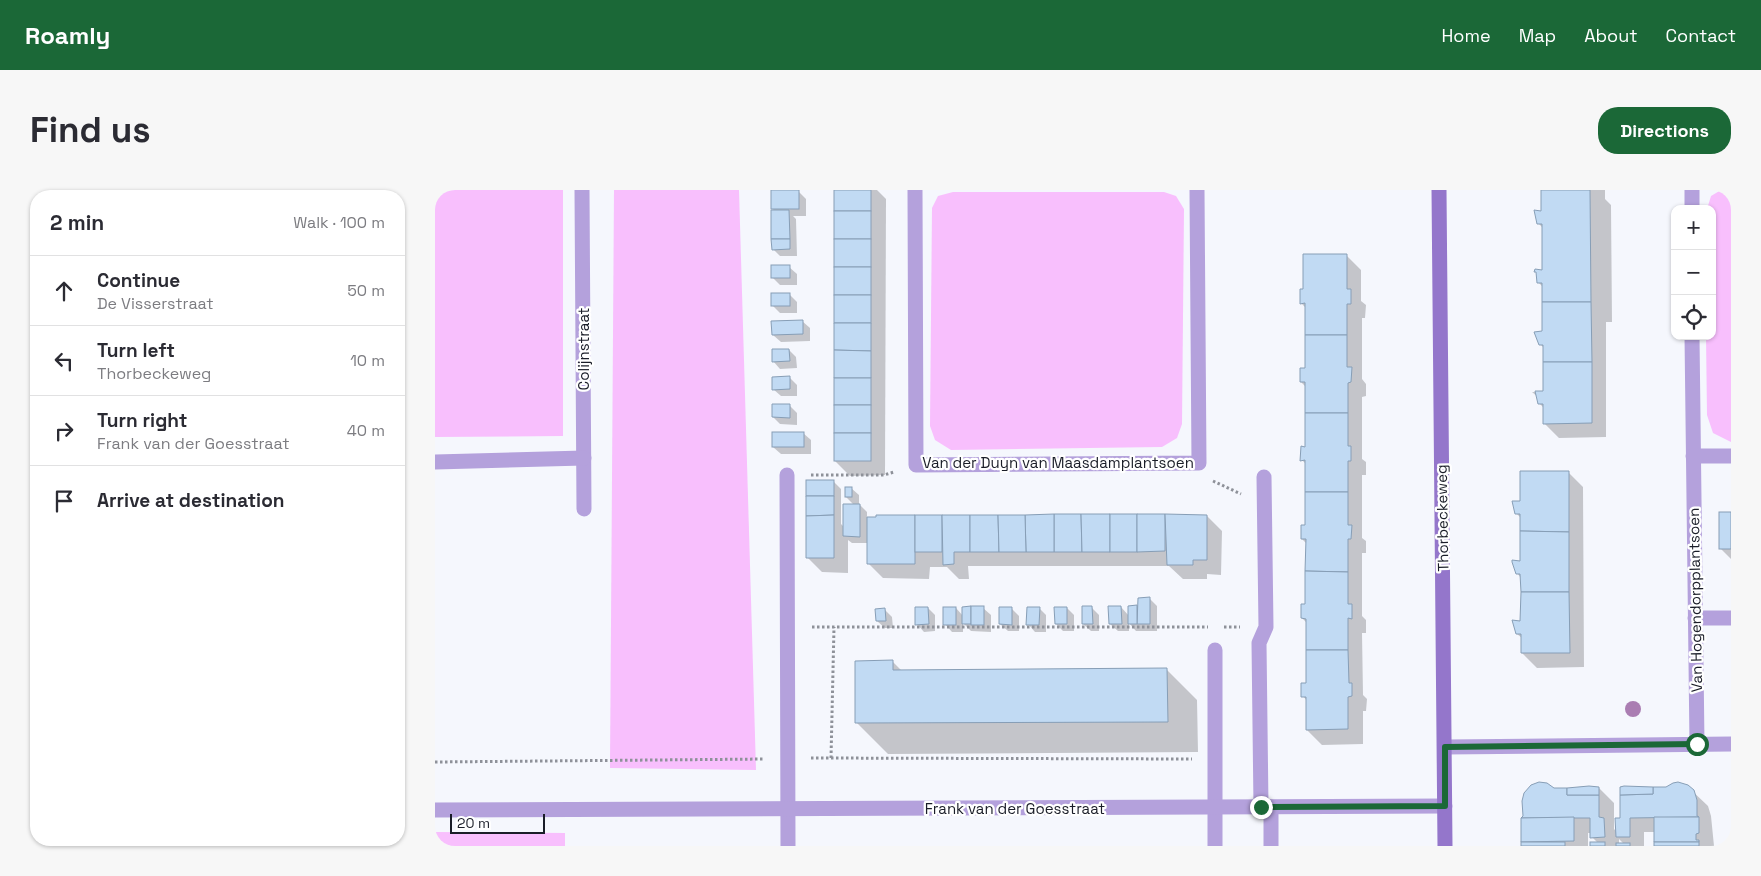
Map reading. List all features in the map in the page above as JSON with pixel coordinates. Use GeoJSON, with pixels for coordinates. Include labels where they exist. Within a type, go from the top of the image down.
{"type":"FeatureCollection","features":[{"type":"Feature","properties":{"kind":"street","name":"Colijnstraat"},"geometry":{"type":"LineString","coordinates":[[582,190],[584,509]]}},
{"type":"Feature","properties":{"kind":"street","name":"Van der Duyn van Maasdamplantsoen"},"geometry":{"type":"LineString","coordinates":[[915,190],[916,465],[1199,464],[1197,190]]}},
{"type":"Feature","properties":{"kind":"street","name":"Thorbeckeweg"},"geometry":{"type":"LineString","coordinates":[[1439,190],[1445,846]]}},
{"type":"Feature","properties":{"kind":"street"},"geometry":{"type":"LineString","coordinates":[[1692,190],[1692,205]]}},
{"type":"Feature","properties":{"kind":"street","name":"Van Hogendorpplantsoen"},"geometry":{"type":"LineString","coordinates":[[1692,340],[1697,744]]}},
{"type":"Feature","properties":{"kind":"street"},"geometry":{"type":"LineString","coordinates":[[1693,456],[1731,456]]}},
{"type":"Feature","properties":{"kind":"street"},"geometry":{"type":"LineString","coordinates":[[435,462],[584,458]]}},
{"type":"Feature","properties":{"kind":"street"},"geometry":{"type":"LineString","coordinates":[[787,475],[788,846]]}},
{"type":"Feature","properties":{"kind":"street"},"geometry":{"type":"LineString","coordinates":[[1264,477],[1266,627],[1259,643],[1266,807],[1271,846]]}},
{"type":"Feature","properties":{"kind":"street"},"geometry":{"type":"LineString","coordinates":[[1695,618],[1731,618]]}},
{"type":"Feature","properties":{"kind":"street"},"geometry":{"type":"LineString","coordinates":[[1215,650],[1215,846]]}},
{"type":"Feature","properties":{"kind":"street"},"geometry":{"type":"LineString","coordinates":[[1445,747],[1731,744]]}},
{"type":"Feature","properties":{"kind":"street","name":"Frank van der Goesstraat"},"geometry":{"type":"LineString","coordinates":[[435,810],[1445,806]]}},
{"type":"Feature","properties":{"kind":"path"},"geometry":{"type":"LineString","coordinates":[[1199,464],[1199,475],[1264,505]]}},
{"type":"Feature","properties":{"kind":"path"},"geometry":{"type":"LineString","coordinates":[[787,475],[884,475],[916,465]]}},
{"type":"Feature","properties":{"kind":"path"},"geometry":{"type":"LineString","coordinates":[[788,627],[1266,627]]}},
{"type":"Feature","properties":{"kind":"path"},"geometry":{"type":"LineString","coordinates":[[831,758],[834,627]]}},
{"type":"Feature","properties":{"kind":"path"},"geometry":{"type":"LineString","coordinates":[[435,762],[831,758],[1215,759]]}},
{"type":"Feature","properties":{"kind":"shaded area"},"geometry":{"type":"Polygon","coordinates":[[[435,190],[563,190],[563,436],[435,437],[435,190]]]}},
{"type":"Feature","properties":{"kind":"shaded area"},"geometry":{"type":"Polygon","coordinates":[[[614,190],[739,190],[756,770],[610,768],[614,190]]]}},
{"type":"Feature","properties":{"kind":"shaded area"},"geometry":{"type":"Polygon","coordinates":[[[1721,190],[1731,190],[1731,442],[1713,433],[1707,415],[1706,340],[1716,340],[1716,205],[1708,205],[1711,196],[1721,190]]]}},
{"type":"Feature","properties":{"kind":"shaded area"},"geometry":{"type":"Polygon","coordinates":[[[953,192],[1164,192],[1176,196],[1184,209],[1182,424],[1177,438],[1162,447],[951,450],[935,440],[930,426],[932,208],[938,196],[953,192]]]}},
{"type":"Feature","properties":{"kind":"shaded area"},"geometry":{"type":"Polygon","coordinates":[[[435,832],[565,833],[565,846],[435,846],[435,832]]]}},
{"type":"Feature","properties":{"kind":"building"},"geometry":{"type":"Polygon","coordinates":[[[771,190],[799,190],[799,209],[771,209],[771,190]]]}},
{"type":"Feature","properties":{"kind":"building"},"geometry":{"type":"Polygon","coordinates":[[[834,190],[871,190],[871,211],[834,211],[834,190]]]}},
{"type":"Feature","properties":{"kind":"building"},"geometry":{"type":"Polygon","coordinates":[[[1541,190],[1590,190],[1591,302],[1542,302],[1542,283],[1537,283],[1536,272],[1534,272],[1535,269],[1542,270],[1542,224],[1537,224],[1534,210],[1541,211],[1541,190]]]}},
{"type":"Feature","properties":{"kind":"building"},"geometry":{"type":"Polygon","coordinates":[[[771,210],[789,210],[790,239],[771,239],[771,210]]]}},
{"type":"Feature","properties":{"kind":"building"},"geometry":{"type":"Polygon","coordinates":[[[834,211],[871,211],[871,239],[834,239],[834,211]]]}},
{"type":"Feature","properties":{"kind":"building"},"geometry":{"type":"Polygon","coordinates":[[[771,239],[790,239],[790,249],[772,250],[771,239]]]}},
{"type":"Feature","properties":{"kind":"building"},"geometry":{"type":"Polygon","coordinates":[[[834,239],[871,239],[871,267],[834,267],[834,239]]]}},
{"type":"Feature","properties":{"kind":"building"},"geometry":{"type":"Polygon","coordinates":[[[1303,254],[1347,254],[1347,289],[1351,289],[1351,304],[1347,304],[1347,335],[1305,335],[1305,303],[1300,304],[1300,289],[1303,289],[1303,254]]]}},
{"type":"Feature","properties":{"kind":"building"},"geometry":{"type":"Polygon","coordinates":[[[771,265],[790,265],[790,278],[771,278],[771,265]]]}},
{"type":"Feature","properties":{"kind":"building"},"geometry":{"type":"Polygon","coordinates":[[[834,267],[871,267],[871,295],[834,295],[834,267]]]}},
{"type":"Feature","properties":{"kind":"building"},"geometry":{"type":"Polygon","coordinates":[[[771,293],[790,293],[790,306],[771,306],[771,293]]]}},
{"type":"Feature","properties":{"kind":"building"},"geometry":{"type":"Polygon","coordinates":[[[834,295],[871,295],[871,323],[834,323],[834,295]]]}},
{"type":"Feature","properties":{"kind":"building"},"geometry":{"type":"Polygon","coordinates":[[[1542,302],[1591,302],[1592,362],[1543,362],[1543,345],[1539,345],[1534,332],[1542,331],[1542,302]]]}},
{"type":"Feature","properties":{"kind":"building"},"geometry":{"type":"Polygon","coordinates":[[[803,320],[803,334],[772,335],[771,321],[803,320]]]}},
{"type":"Feature","properties":{"kind":"building"},"geometry":{"type":"Polygon","coordinates":[[[834,323],[871,323],[871,351],[834,350],[834,323]]]}},
{"type":"Feature","properties":{"kind":"building"},"geometry":{"type":"Polygon","coordinates":[[[1305,335],[1347,335],[1347,367],[1352,367],[1351,382],[1348,383],[1348,413],[1305,413],[1305,382],[1300,382],[1300,368],[1305,368],[1305,335]]]}},
{"type":"Feature","properties":{"kind":"building"},"geometry":{"type":"Polygon","coordinates":[[[772,349],[789,349],[790,361],[772,362],[772,349]]]}},
{"type":"Feature","properties":{"kind":"building"},"geometry":{"type":"Polygon","coordinates":[[[834,350],[871,351],[871,378],[834,378],[834,350]]]}},
{"type":"Feature","properties":{"kind":"building"},"geometry":{"type":"Polygon","coordinates":[[[1543,362],[1592,362],[1592,423],[1543,424],[1543,404],[1538,404],[1535,391],[1543,391],[1543,362]]]}},
{"type":"Feature","properties":{"kind":"building"},"geometry":{"type":"Polygon","coordinates":[[[790,376],[790,389],[772,390],[772,377],[790,376]]]}},
{"type":"Feature","properties":{"kind":"building"},"geometry":{"type":"Polygon","coordinates":[[[834,378],[871,378],[871,405],[834,405],[834,378]]]}},
{"type":"Feature","properties":{"kind":"building"},"geometry":{"type":"Polygon","coordinates":[[[772,404],[790,404],[790,418],[772,417],[772,404]]]}},
{"type":"Feature","properties":{"kind":"building"},"geometry":{"type":"Polygon","coordinates":[[[834,405],[871,405],[871,433],[834,433],[834,405]]]}},
{"type":"Feature","properties":{"kind":"building"},"geometry":{"type":"Polygon","coordinates":[[[1305,413],[1348,413],[1348,446],[1351,446],[1351,461],[1348,461],[1348,492],[1305,492],[1305,460],[1300,461],[1301,446],[1305,447],[1305,413]]]}},
{"type":"Feature","properties":{"kind":"building"},"geometry":{"type":"Polygon","coordinates":[[[772,432],[804,432],[804,447],[772,447],[772,432]]]}},
{"type":"Feature","properties":{"kind":"building"},"geometry":{"type":"Polygon","coordinates":[[[834,433],[871,433],[871,461],[834,461],[834,433]]]}},
{"type":"Feature","properties":{"kind":"building"},"geometry":{"type":"Polygon","coordinates":[[[1520,471],[1569,471],[1569,532],[1520,531],[1520,514],[1515,514],[1512,501],[1520,501],[1520,471]]]}},
{"type":"Feature","properties":{"kind":"building"},"geometry":{"type":"Polygon","coordinates":[[[806,480],[834,480],[834,496],[806,496],[806,480]]]}},
{"type":"Feature","properties":{"kind":"building"},"geometry":{"type":"Polygon","coordinates":[[[845,487],[852,487],[852,497],[845,497],[845,487]]]}},
{"type":"Feature","properties":{"kind":"building"},"geometry":{"type":"Polygon","coordinates":[[[1305,492],[1348,492],[1348,525],[1352,525],[1351,539],[1348,539],[1348,572],[1305,571],[1306,539],[1301,539],[1301,525],[1305,525],[1305,492]]]}},
{"type":"Feature","properties":{"kind":"building"},"geometry":{"type":"Polygon","coordinates":[[[806,496],[834,496],[834,515],[806,516],[806,496]]]}},
{"type":"Feature","properties":{"kind":"building"},"geometry":{"type":"Polygon","coordinates":[[[843,504],[860,504],[860,537],[843,536],[843,504]]]}},
{"type":"Feature","properties":{"kind":"building"},"geometry":{"type":"Polygon","coordinates":[[[1719,512],[1731,512],[1731,549],[1719,549],[1719,512]]]}},
{"type":"Feature","properties":{"kind":"building"},"geometry":{"type":"Polygon","coordinates":[[[1054,514],[1081,514],[1082,552],[1054,552],[1054,514]]]}},
{"type":"Feature","properties":{"kind":"building"},"geometry":{"type":"Polygon","coordinates":[[[1054,514],[1054,552],[1026,552],[1025,515],[1054,514]]]}},
{"type":"Feature","properties":{"kind":"building"},"geometry":{"type":"Polygon","coordinates":[[[1081,514],[1110,514],[1110,552],[1082,552],[1081,514]]]}},
{"type":"Feature","properties":{"kind":"building"},"geometry":{"type":"Polygon","coordinates":[[[1110,514],[1137,514],[1137,552],[1110,552],[1110,514]]]}},
{"type":"Feature","properties":{"kind":"building"},"geometry":{"type":"Polygon","coordinates":[[[1137,514],[1165,514],[1165,551],[1137,552],[1137,514]]]}},
{"type":"Feature","properties":{"kind":"building"},"geometry":{"type":"Polygon","coordinates":[[[1165,514],[1207,515],[1207,560],[1193,560],[1193,565],[1167,565],[1165,514]]]}},
{"type":"Feature","properties":{"kind":"building"},"geometry":{"type":"Polygon","coordinates":[[[834,515],[834,558],[806,558],[806,516],[834,515]]]}},
{"type":"Feature","properties":{"kind":"building"},"geometry":{"type":"Polygon","coordinates":[[[876,515],[915,515],[915,564],[867,564],[867,517],[876,517],[876,515]]]}},
{"type":"Feature","properties":{"kind":"building"},"geometry":{"type":"Polygon","coordinates":[[[915,515],[942,515],[942,552],[915,552],[915,515]]]}},
{"type":"Feature","properties":{"kind":"building"},"geometry":{"type":"Polygon","coordinates":[[[942,515],[970,515],[970,552],[954,552],[954,564],[943,565],[942,515]]]}},
{"type":"Feature","properties":{"kind":"building"},"geometry":{"type":"Polygon","coordinates":[[[970,515],[998,515],[999,552],[970,552],[970,515]]]}},
{"type":"Feature","properties":{"kind":"building"},"geometry":{"type":"Polygon","coordinates":[[[998,515],[1025,515],[1026,552],[999,552],[998,515]]]}},
{"type":"Feature","properties":{"kind":"building"},"geometry":{"type":"Polygon","coordinates":[[[1520,531],[1569,532],[1569,592],[1521,592],[1520,574],[1516,574],[1512,562],[1512,560],[1520,561],[1520,531]]]}},
{"type":"Feature","properties":{"kind":"building"},"geometry":{"type":"Polygon","coordinates":[[[1305,571],[1348,572],[1348,604],[1352,604],[1352,619],[1348,618],[1348,650],[1306,650],[1306,619],[1301,618],[1301,604],[1305,604],[1305,571]]]}},
{"type":"Feature","properties":{"kind":"building"},"geometry":{"type":"Polygon","coordinates":[[[1521,592],[1569,592],[1570,653],[1521,653],[1521,634],[1516,634],[1512,620],[1520,621],[1521,592]]]}},
{"type":"Feature","properties":{"kind":"building"},"geometry":{"type":"Polygon","coordinates":[[[1150,597],[1150,624],[1137,624],[1138,598],[1150,597]]]}},
{"type":"Feature","properties":{"kind":"building"},"geometry":{"type":"Polygon","coordinates":[[[1137,605],[1137,624],[1128,624],[1128,606],[1137,605]]]}},
{"type":"Feature","properties":{"kind":"building"},"geometry":{"type":"Polygon","coordinates":[[[971,606],[971,624],[962,624],[962,607],[971,606]]]}},
{"type":"Feature","properties":{"kind":"building"},"geometry":{"type":"Polygon","coordinates":[[[971,606],[984,606],[984,625],[971,625],[971,606]]]}},
{"type":"Feature","properties":{"kind":"building"},"geometry":{"type":"Polygon","coordinates":[[[1082,606],[1092,606],[1093,624],[1082,624],[1082,606]]]}},
{"type":"Feature","properties":{"kind":"building"},"geometry":{"type":"Polygon","coordinates":[[[1108,606],[1121,606],[1122,624],[1109,624],[1108,606]]]}},
{"type":"Feature","properties":{"kind":"building"},"geometry":{"type":"Polygon","coordinates":[[[915,607],[928,607],[929,624],[915,625],[915,607]]]}},
{"type":"Feature","properties":{"kind":"building"},"geometry":{"type":"Polygon","coordinates":[[[943,607],[956,607],[956,625],[943,625],[943,607]]]}},
{"type":"Feature","properties":{"kind":"building"},"geometry":{"type":"Polygon","coordinates":[[[999,607],[1012,607],[1012,625],[999,624],[999,607]]]}},
{"type":"Feature","properties":{"kind":"building"},"geometry":{"type":"Polygon","coordinates":[[[1027,607],[1040,607],[1039,625],[1026,625],[1027,607]]]}},
{"type":"Feature","properties":{"kind":"building"},"geometry":{"type":"Polygon","coordinates":[[[1054,607],[1067,607],[1067,624],[1055,624],[1054,607]]]}},
{"type":"Feature","properties":{"kind":"building"},"geometry":{"type":"Polygon","coordinates":[[[885,608],[886,621],[876,621],[875,609],[885,608]]]}},
{"type":"Feature","properties":{"kind":"building"},"geometry":{"type":"Polygon","coordinates":[[[1306,650],[1348,650],[1349,683],[1352,683],[1352,696],[1348,697],[1348,729],[1306,730],[1306,697],[1301,697],[1301,683],[1306,683],[1306,650]]]}},
{"type":"Feature","properties":{"kind":"building"},"geometry":{"type":"Polygon","coordinates":[[[893,660],[893,670],[1167,668],[1168,722],[855,723],[855,661],[893,660]]]}},
{"type":"Feature","properties":{"kind":"building"},"geometry":{"type":"Polygon","coordinates":[[[1539,782],[1547,783],[1554,788],[1567,788],[1567,795],[1599,795],[1599,817],[1604,818],[1605,837],[1590,838],[1590,818],[1521,818],[1523,816],[1522,801],[1524,793],[1531,785],[1539,782]]]}},
{"type":"Feature","properties":{"kind":"building"},"geometry":{"type":"Polygon","coordinates":[[[1678,782],[1688,785],[1694,790],[1697,800],[1697,816],[1699,817],[1630,818],[1630,837],[1616,837],[1615,818],[1620,818],[1620,795],[1653,794],[1653,787],[1666,787],[1678,782]]]}},
{"type":"Feature","properties":{"kind":"building"},"geometry":{"type":"Polygon","coordinates":[[[1599,787],[1599,795],[1567,795],[1567,788],[1599,787]]]}},
{"type":"Feature","properties":{"kind":"building"},"geometry":{"type":"Polygon","coordinates":[[[1620,787],[1653,787],[1653,794],[1620,795],[1620,787]]]}},
{"type":"Feature","properties":{"kind":"building"},"geometry":{"type":"Polygon","coordinates":[[[1574,817],[1574,841],[1521,842],[1521,818],[1574,817]]]}},
{"type":"Feature","properties":{"kind":"building"},"geometry":{"type":"Polygon","coordinates":[[[1654,817],[1699,817],[1699,833],[1696,834],[1696,840],[1699,840],[1699,842],[1654,842],[1654,817]]]}},
{"type":"Feature","properties":{"kind":"building"},"geometry":{"type":"Polygon","coordinates":[[[1521,842],[1565,842],[1565,846],[1521,846],[1521,842]]]}},
{"type":"Feature","properties":{"kind":"building"},"geometry":{"type":"Polygon","coordinates":[[[1590,842],[1605,842],[1605,846],[1590,846],[1590,842]]]}},
{"type":"Feature","properties":{"kind":"building"},"geometry":{"type":"Polygon","coordinates":[[[1654,842],[1699,842],[1699,846],[1654,846],[1654,842]]]}},
{"type":"Feature","properties":{"kind":"building"},"geometry":{"type":"Polygon","coordinates":[[[1616,843],[1630,843],[1630,846],[1616,846],[1616,843]]]}},
{"type":"Feature","properties":{"kind":"route"},"geometry":{"type":"LineString","coordinates":[[1261,807],[1445,806],[1445,747],[1697,744]]}}]}
